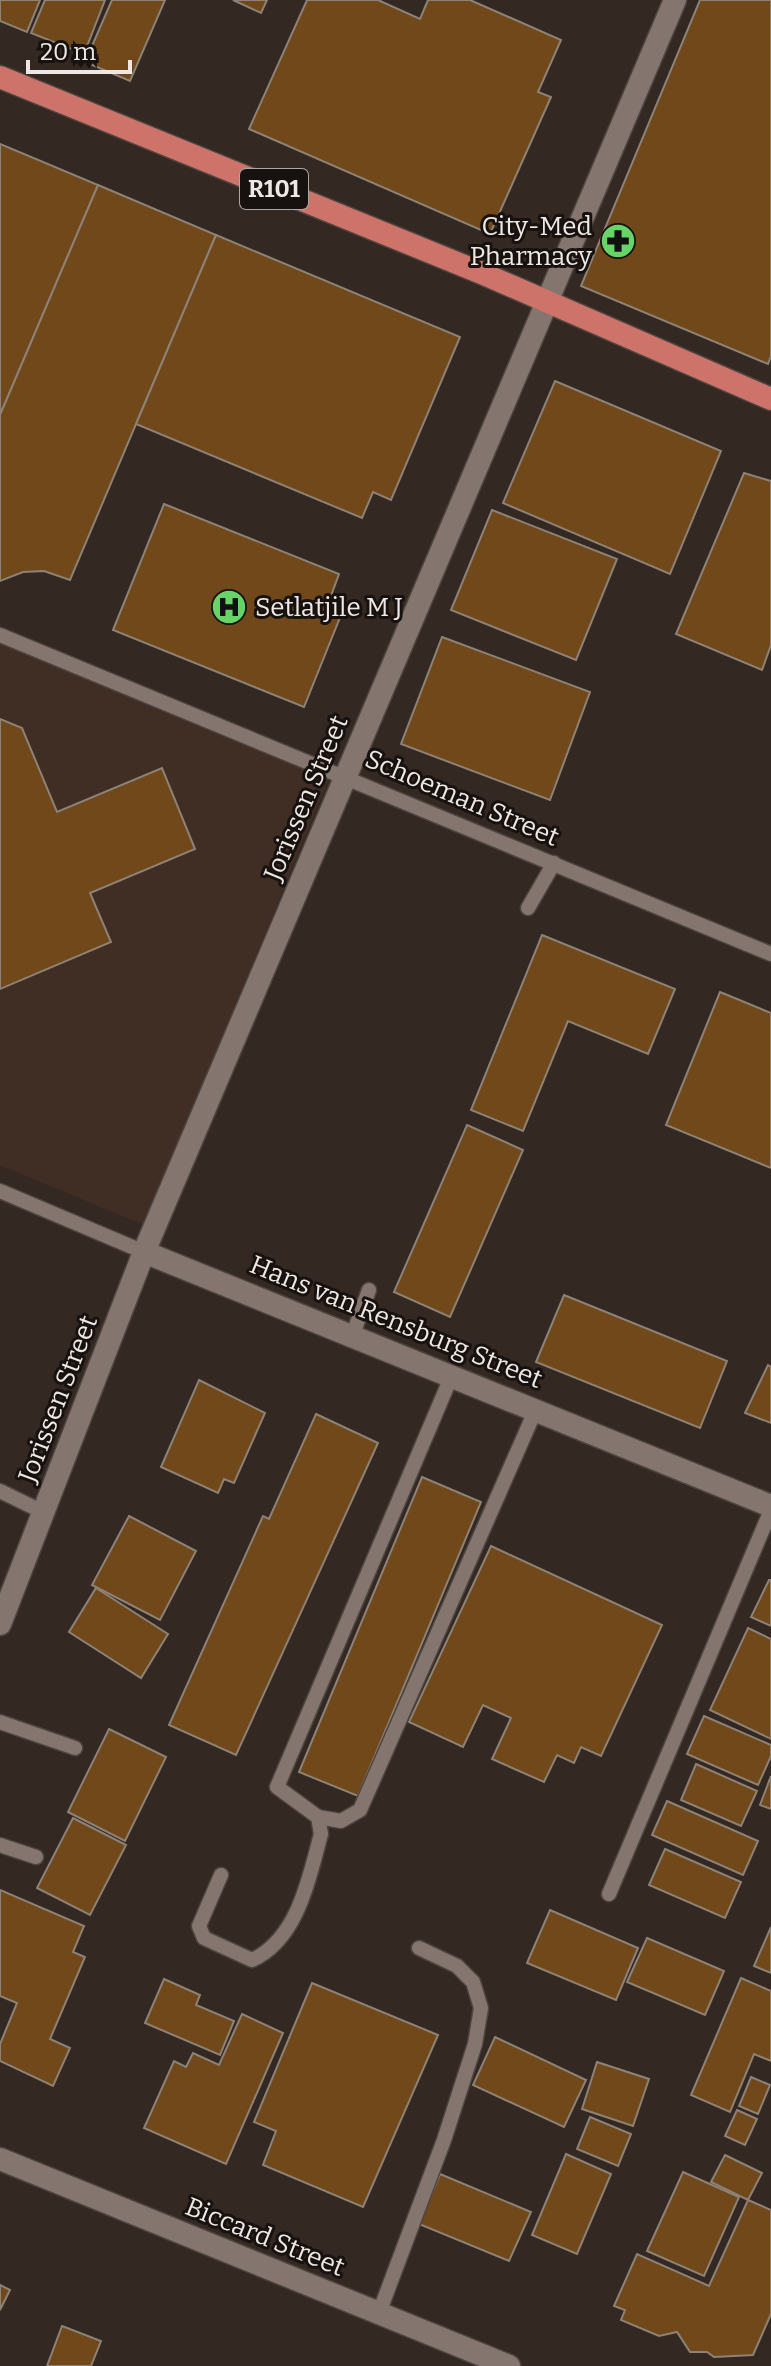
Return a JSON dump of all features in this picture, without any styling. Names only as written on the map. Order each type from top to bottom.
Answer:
[{"type":"main road","name":"R101","points":[[0,77],[771,399]]},
{"type":"street","name":"Jorissen Street","points":[[0,1624],[144,1252],[675,0]]},
{"type":"street","name":"Hans van Rensburg Street","points":[[144,1252],[353,1334],[771,1508]]},
{"type":"street","name":"Biccard Street","points":[[0,2159],[509,2366]]},
{"type":"lane","name":"Schoeman Street","points":[[0,635],[771,954]]},
{"type":"lane","points":[[528,908],[554,863]]},
{"type":"lane","name":"Hans van Rensburg Street","points":[[0,1191],[144,1252]]},
{"type":"lane","points":[[353,1334],[369,1290]]},
{"type":"lane","points":[[452,1375],[277,1787],[318,1817],[341,1821],[360,1810],[536,1409]]},
{"type":"lane","points":[[0,1491],[45,1513]]},
{"type":"lane","points":[[609,1894],[771,1508]]},
{"type":"lane","points":[[0,1722],[75,1748]]},
{"type":"lane","points":[[221,1875],[199,1926],[204,1938],[252,1960],[266,1954],[286,1935],[311,1873],[321,1834],[318,1817]]},
{"type":"lane","points":[[0,1845],[36,1857]]},
{"type":"lane","points":[[379,2313],[444,2140],[475,2044],[481,2008],[473,1982],[457,1966],[419,1948]]},
{"type":"shaded area","points":[[0,636],[329,779],[144,1225],[0,1165]]},
{"type":"building","points":[[0,0],[40,0],[27,32],[0,21]]},
{"type":"building","points":[[45,0],[105,0],[84,54],[31,33]]},
{"type":"building","points":[[112,0],[165,0],[130,81],[85,62]]},
{"type":"building","points":[[233,0],[267,0],[261,13]]},
{"type":"building","points":[[307,0],[378,0],[420,19],[428,0],[470,0],[561,40],[538,92],[551,97],[490,234],[249,129]]},
{"type":"building","points":[[700,0],[771,0],[771,356],[768,364],[581,286]]},
{"type":"building","points":[[0,144],[98,185],[0,415]]},
{"type":"building","points":[[98,185],[216,235],[70,580],[44,571],[23,572],[0,581],[0,415]]},
{"type":"building","points":[[216,235],[460,337],[391,500],[373,492],[362,518],[136,424]]},
{"type":"building","points":[[555,381],[721,451],[670,574],[503,503]]},
{"type":"building","points":[[744,473],[771,481],[771,645],[762,670],[676,634]]},
{"type":"building","name":"Setlatjile M J","points":[[164,504],[339,574],[328,604],[343,610],[304,707],[113,630]]},
{"type":"building","points":[[492,510],[617,559],[576,660],[451,610]]},
{"type":"building","points":[[442,637],[590,692],[550,800],[401,744]]},
{"type":"building","points":[[0,719],[22,728],[57,812],[162,768],[195,849],[90,893],[111,942],[0,989]]},
{"type":"building","points":[[542,935],[675,989],[648,1054],[568,1021],[523,1131],[471,1110]]},
{"type":"building","points":[[720,992],[771,1013],[771,1168],[666,1125]]},
{"type":"building","points":[[467,1125],[523,1150],[450,1317],[394,1292]]},
{"type":"building","points":[[564,1295],[727,1361],[700,1428],[536,1362]]},
{"type":"building","points":[[768,1365],[771,1367],[771,1423],[745,1413]]},
{"type":"building","points":[[199,1380],[265,1413],[234,1483],[224,1479],[218,1493],[161,1467]]},
{"type":"building","points":[[316,1414],[378,1443],[236,1755],[169,1725],[263,1516],[269,1519]]},
{"type":"building","points":[[422,1477],[481,1502],[358,1796],[299,1772]]},
{"type":"building","points":[[129,1516],[196,1551],[160,1620],[92,1585]]},
{"type":"building","points":[[491,1546],[662,1625],[601,1756],[581,1747],[574,1763],[557,1755],[544,1782],[492,1759],[511,1718],[483,1705],[463,1747],[409,1722]]},
{"type":"building","points":[[771,1580],[771,1626],[751,1617]]},
{"type":"building","points":[[96,1588],[168,1634],[141,1678],[69,1632]]},
{"type":"building","points":[[748,1628],[771,1639],[771,1739],[710,1710]]},
{"type":"building","points":[[704,1716],[771,1745],[771,1756],[758,1785],[687,1754]]},
{"type":"building","points":[[109,1729],[166,1757],[125,1841],[68,1812]]},
{"type":"building","points":[[696,1764],[757,1791],[741,1826],[681,1800]]},
{"type":"building","points":[[771,1776],[771,1809],[760,1805]]},
{"type":"building","points":[[667,1801],[758,1841],[743,1875],[652,1835]]},
{"type":"building","points":[[73,1818],[126,1845],[90,1915],[37,1888]]},
{"type":"building","points":[[665,1849],[741,1882],[725,1918],[649,1885]]},
{"type":"building","points":[[0,1890],[84,1926],[73,1952],[85,1957],[50,2039],[70,2048],[53,2086],[0,2061],[0,2044],[17,2003],[0,1996]]},
{"type":"building","points":[[550,1910],[638,1948],[616,2000],[527,1963]]},
{"type":"building","points":[[771,1927],[771,1973],[754,1966]]},
{"type":"building","points":[[647,1938],[724,1971],[705,2015],[627,1982]]},
{"type":"building","points":[[741,1978],[771,1991],[771,2061],[754,2054],[730,2112],[691,2095]]},
{"type":"building","points":[[164,1979],[200,1995],[196,2005],[234,2021],[220,2055],[145,2023]]},
{"type":"building","points":[[312,1983],[438,2035],[363,2207],[263,2165],[276,2131],[254,2122]]},
{"type":"building","points":[[242,2014],[283,2033],[226,2164],[144,2128],[174,2061],[186,2067],[193,2053],[219,2065]]},
{"type":"building","points":[[495,2037],[586,2080],[564,2127],[473,2085]]},
{"type":"building","points":[[597,2062],[649,2079],[633,2126],[582,2109]]},
{"type":"building","points":[[751,2077],[770,2085],[758,2114],[739,2106]]},
{"type":"building","points":[[737,2110],[757,2119],[745,2145],[725,2136]]},
{"type":"building","points":[[590,2117],[631,2134],[618,2166],[577,2149]]},
{"type":"building","points":[[566,2154],[611,2174],[577,2254],[532,2235]]},
{"type":"building","points":[[725,2155],[762,2173],[748,2200],[711,2182]]},
{"type":"building","points":[[683,2172],[739,2197],[704,2276],[647,2251]]},
{"type":"building","points":[[440,2174],[531,2212],[509,2261],[419,2224]]},
{"type":"building","points":[[748,2200],[771,2210],[771,2314],[753,2355],[714,2357],[707,2352],[690,2352],[677,2332],[659,2336],[621,2320],[625,2310],[614,2306],[637,2254],[709,2286]]},
{"type":"building","points":[[0,2285],[10,2290],[0,2310]]},
{"type":"building","points":[[62,2326],[101,2341],[91,2366],[47,2366]]},
{"type":"place","name":"City-Med Pharmacy","points":[[618,241]]},
{"type":"place","name":"Setlatjile M J","points":[[229,607]]}]
